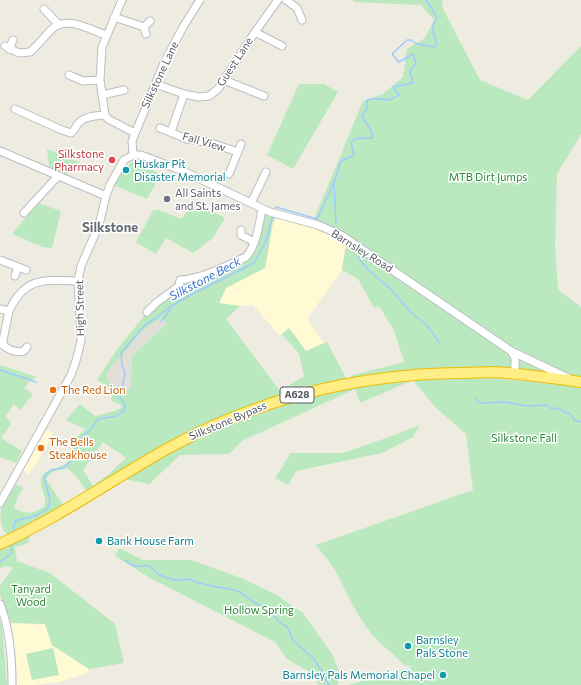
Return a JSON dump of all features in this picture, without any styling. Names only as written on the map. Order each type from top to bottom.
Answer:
[{"type":"highway","name":"Silkstone Bypass","points":[[0,543],[38,526],[165,450],[204,430],[248,411],[282,399],[340,384],[378,378],[438,373],[494,372],[578,381]]},
{"type":"street","points":[[122,0],[106,35],[102,48],[100,80],[105,115],[108,119],[135,133]]},
{"type":"street","name":"Silkstone Lane","points":[[133,155],[132,141],[155,84],[167,57],[200,0]]},
{"type":"street","name":"Guest Lane","points":[[155,84],[184,94],[199,97],[209,96],[218,89],[278,0]]},
{"type":"street","points":[[286,0],[297,8],[302,15]]},
{"type":"street","points":[[44,9],[59,25]]},
{"type":"street","points":[[114,17],[145,31],[150,21]]},
{"type":"street","points":[[13,40],[7,47],[19,53],[30,52],[53,28],[59,25],[73,23],[106,35]]},
{"type":"street","points":[[255,32],[279,43]]},
{"type":"street","points":[[74,75],[87,81],[100,80]]},
{"type":"street","points":[[224,80],[261,93]]},
{"type":"street","points":[[102,95],[124,90]]},
{"type":"street","name":"Fall View","points":[[171,132],[184,94]]},
{"type":"street","points":[[15,109],[68,133],[74,131],[80,122],[105,115]]},
{"type":"street","name":"Fall View","points":[[160,128],[187,139],[211,143],[238,152]]},
{"type":"street","name":"Fall View","points":[[229,174],[241,144]]},
{"type":"street","points":[[0,151],[106,196]]},
{"type":"street","name":"Barnsley Road","points":[[133,155],[142,154],[178,169],[262,209],[318,226],[341,235],[511,351],[578,381]]},
{"type":"street","name":"High Street","points":[[0,504],[63,390],[76,361],[81,340],[78,281],[81,266],[99,225],[106,196],[117,171],[124,160],[133,155]]},
{"type":"street","points":[[251,203],[266,172]]},
{"type":"street","points":[[26,208],[58,176]]},
{"type":"street","points":[[147,312],[156,303],[179,286],[179,278],[190,280],[246,257],[254,242],[262,209]]},
{"type":"street","points":[[240,235],[254,242]]},
{"type":"street","points":[[0,260],[26,270]]},
{"type":"street","points":[[15,276],[18,267]]},
{"type":"street","points":[[26,352],[11,350],[2,346],[9,311],[18,295],[33,284],[47,280],[78,281]]},
{"type":"street","points":[[0,309],[9,311]]},
{"type":"street","points":[[511,351],[515,358],[514,374]]},
{"type":"street","points":[[0,604],[6,623],[11,651],[12,685]]},
{"type":"shaded area","points":[[278,215],[302,221],[347,239],[342,270],[307,319],[324,343],[306,351],[290,329],[279,335],[253,305],[240,306],[219,304],[225,288],[265,268],[273,222]]},
{"type":"shaded area","points":[[160,318],[167,323],[132,356],[131,388],[124,391],[111,385],[106,376],[113,364],[123,355],[140,333]]},
{"type":"shaded area","points":[[43,429],[53,433],[51,439],[28,475],[23,471]]},
{"type":"shaded area","points":[[11,623],[45,624],[52,645],[89,669],[88,673],[59,682],[36,685],[17,685],[16,659]]},
{"type":"green space","name":"MTB Dirt Jumps","points":[[353,0],[443,0],[442,7],[480,80],[528,100],[581,46],[581,134],[557,174],[555,247],[558,290],[581,307],[581,379],[505,368],[409,370],[413,380],[360,403],[355,389],[242,441],[229,454],[180,455],[149,484],[124,479],[211,429],[346,380],[330,382],[266,400],[197,427],[87,492],[77,477],[67,468],[52,472],[46,479],[63,505],[10,535],[4,531],[1,524],[1,509],[6,499],[16,484],[23,488],[18,496],[14,508],[22,512],[29,513],[44,507],[45,496],[41,483],[42,476],[48,471],[63,465],[68,461],[76,439],[85,429],[66,420],[80,404],[95,416],[115,411],[123,406],[111,401],[113,390],[97,380],[116,351],[147,312],[179,286],[180,280],[246,257],[262,209],[278,215],[273,222],[265,268],[226,288],[219,303],[240,306],[226,319],[280,391],[304,376],[299,354],[282,334],[289,328],[306,351],[327,342],[347,380],[353,375],[404,362],[394,330],[379,306],[374,308],[358,279],[342,270],[347,239],[345,234],[314,219],[363,101],[383,94],[403,77],[407,49],[425,38],[434,20],[421,5],[353,2]],"holes":[[[160,318],[167,323],[132,356],[131,388],[124,391],[111,385],[106,376],[113,364],[123,355],[140,333]],[[103,442],[126,458],[108,475],[93,486],[83,470]]]},
{"type":"green space","points":[[299,84],[324,84],[338,92],[293,169],[267,155]]},
{"type":"green space","points":[[47,149],[81,163],[79,168],[72,165],[67,175],[49,167]]},
{"type":"green space","points":[[132,162],[161,174],[147,199],[113,185],[120,172]]},
{"type":"green space","points":[[38,203],[61,211],[52,248],[42,247],[12,234]]},
{"type":"green space","points":[[203,207],[225,218],[213,238],[193,253],[166,238],[156,254],[136,242],[153,210],[156,211],[157,209],[181,219],[190,209]]},
{"type":"green space","points":[[0,365],[37,377],[29,382],[24,388],[33,394],[20,410],[14,404],[6,416],[11,424],[1,438],[22,451],[16,463],[0,457]]},
{"type":"green space","name":"Silkstone Fall","points":[[494,378],[581,387],[581,685],[348,685],[413,667],[404,665],[371,633],[357,613],[333,567],[316,545],[473,490],[466,434],[435,407],[413,380]]},
{"type":"green space","points":[[420,425],[413,437],[382,453],[296,471],[288,485],[275,478],[291,453],[343,453]]},
{"type":"green space","name":"Tanyard Wood","points":[[30,536],[28,543],[15,547],[17,561],[50,573],[115,624],[124,663],[89,669],[52,645],[45,624],[11,623],[0,594],[0,586],[13,568],[5,566],[0,568],[0,549]]},
{"type":"green space","name":"Hollow Spring","points":[[119,548],[143,560],[191,560],[241,578],[275,594],[303,613],[332,654],[339,671],[338,685],[318,685],[315,675],[287,659],[275,642],[150,578],[115,556]]},
{"type":"green space","points":[[0,622],[2,627],[7,685],[0,685]]},
{"type":"green space","points":[[53,648],[59,675],[32,680],[26,654]]},
{"type":"waterway","name":"Silkstone Beck","points":[[274,211],[276,207],[317,219],[334,183],[341,161],[354,155],[351,143],[353,140],[358,138],[373,137],[371,130],[362,117],[367,108],[367,100],[385,100],[394,98],[399,95],[393,87],[413,83],[410,71],[416,63],[413,54],[399,62],[392,54],[407,40],[411,40],[417,44],[435,47],[437,43],[433,30],[437,17],[426,0]]},
{"type":"waterway","points":[[334,185],[336,223]]},
{"type":"waterway","name":"Silkstone Beck","points":[[13,534],[15,521],[38,515],[48,508],[50,500],[44,477],[51,470],[63,468],[71,461],[75,444],[91,429],[98,419],[117,416],[124,411],[125,404],[120,398],[125,373],[122,365],[121,353],[145,325],[170,307],[254,263],[266,241],[273,215]]},
{"type":"waterway","points":[[358,257],[368,270],[391,289],[411,313],[426,324],[440,343]]},
{"type":"waterway","name":"Silkstone Beck","points":[[161,322],[170,310],[170,307]]},
{"type":"waterway","points":[[0,370],[36,382]]},
{"type":"waterway","points":[[476,399],[481,403],[504,402],[528,406],[546,405],[552,409],[557,408],[571,414],[574,420],[581,422]]},
{"type":"waterway","name":"Silkstone Beck","points":[[0,562],[11,554],[12,544]]},
{"type":"waterway","points":[[125,560],[135,566],[149,566],[158,574],[169,578],[177,580],[189,579],[201,584],[237,591],[255,603],[267,608],[280,623],[287,626],[293,640],[312,657],[329,685]]},
{"type":"place","name":"Silkstone Pharmacy","points":[[112,160]]},
{"type":"place","name":"Huskar Pit Disaster Memorial","points":[[126,170]]},
{"type":"place","name":"All Saints and St. James","points":[[167,199]]},
{"type":"place","name":"The Red Lion","points":[[53,390]]},
{"type":"place","name":"The Bells Steakhouse","points":[[41,448]]},
{"type":"place","name":"Bank House Farm","points":[[99,541]]},
{"type":"place","name":"Barnsley Pals Stone","points":[[408,646]]},
{"type":"place","name":"Barnsley Pals Memorial Chapel","points":[[443,675]]},
{"type":"district","name":"Silkstone","points":[[110,228]]}]
